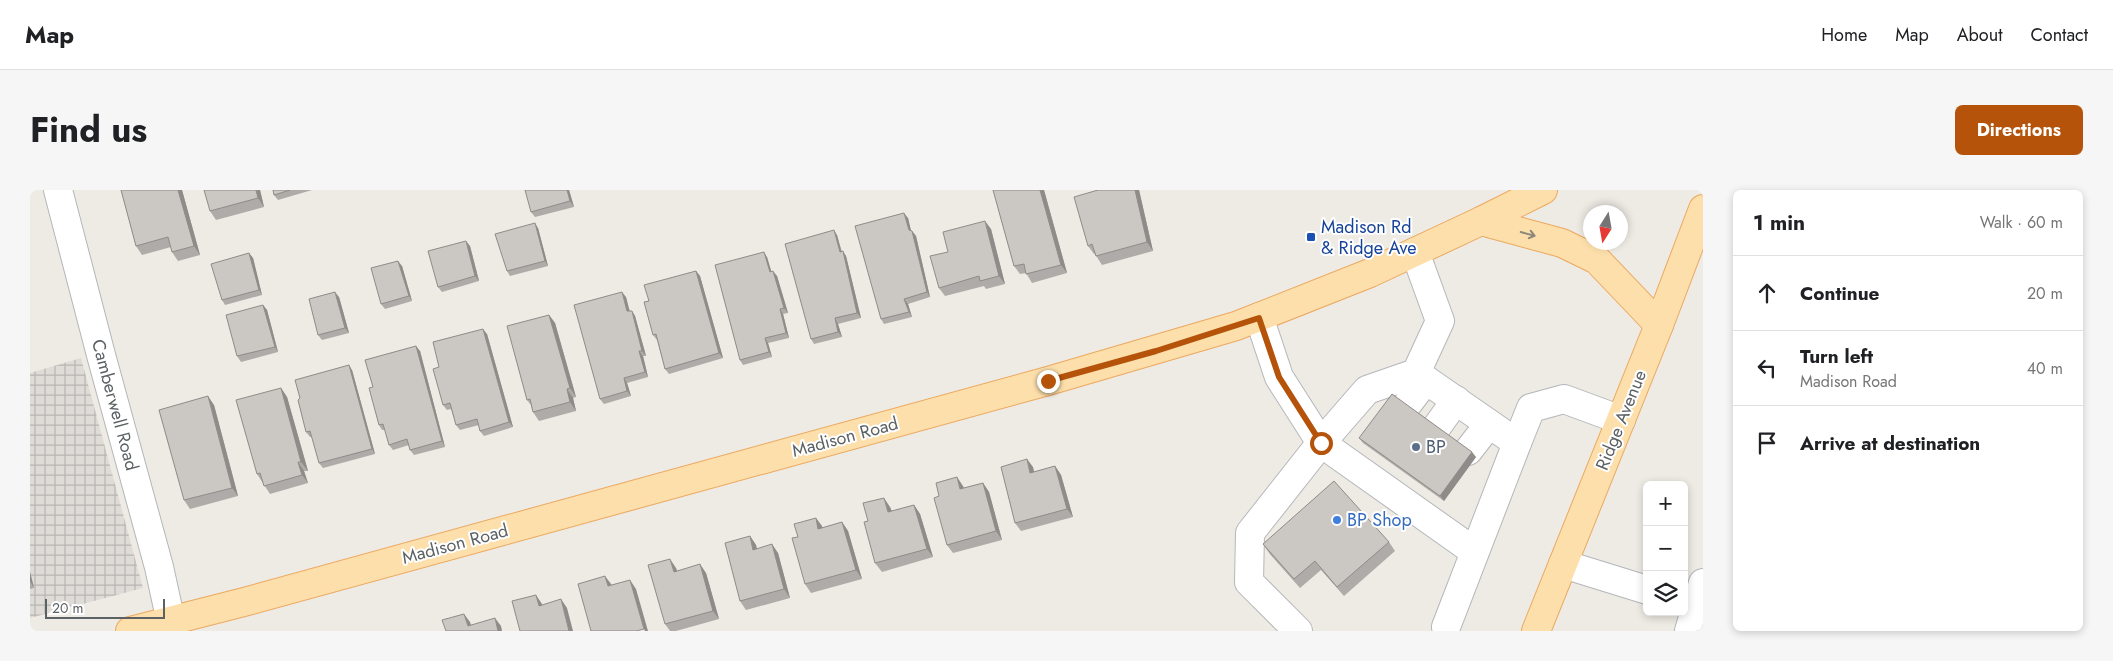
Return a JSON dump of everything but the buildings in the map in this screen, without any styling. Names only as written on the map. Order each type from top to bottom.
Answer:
[{"type":"main road","name":"Madison Road","points":[[130,631],[171,626],[244,602],[1165,348],[1259,318],[1370,273],[1542,190]]},
{"type":"main road","name":"Ridge Avenue","points":[[1536,631],[1659,325],[1703,209]]},
{"type":"main road","points":[[1481,221],[1562,243],[1597,260],[1659,325]]},
{"type":"street","name":"Camberwell Road","points":[[58,190],[159,567],[171,626]]},
{"type":"street","points":[[1406,406],[1421,376],[1440,321],[1415,252]]},
{"type":"street","points":[[1259,318],[1279,377],[1321,443],[1368,461],[1430,506],[1475,552]]},
{"type":"street","points":[[1298,631],[1250,582],[1250,533],[1321,443],[1367,390],[1421,376],[1517,443]]},
{"type":"street","points":[[1446,630],[1531,408],[1564,399],[1621,420]]},
{"type":"street","points":[[1436,428],[1456,400]]},
{"type":"street","points":[[1468,451],[1489,424]]},
{"type":"street","points":[[1563,564],[1643,589]]},
{"type":"street","points":[[1689,631],[1695,596]]},
{"type":"shaded area","points":[[81,358],[143,588],[30,618],[30,373]]},
{"type":"place","name":"Madison Rd & Ridge Ave","points":[[1311,237]]},
{"type":"place","name":"BP","points":[[1416,447]]},
{"type":"place","name":"BP Shop","points":[[1337,520]]},
{"type":"route","points":[[1048,381],[1156,351],[1259,318],[1279,377],[1321,443]]}]
